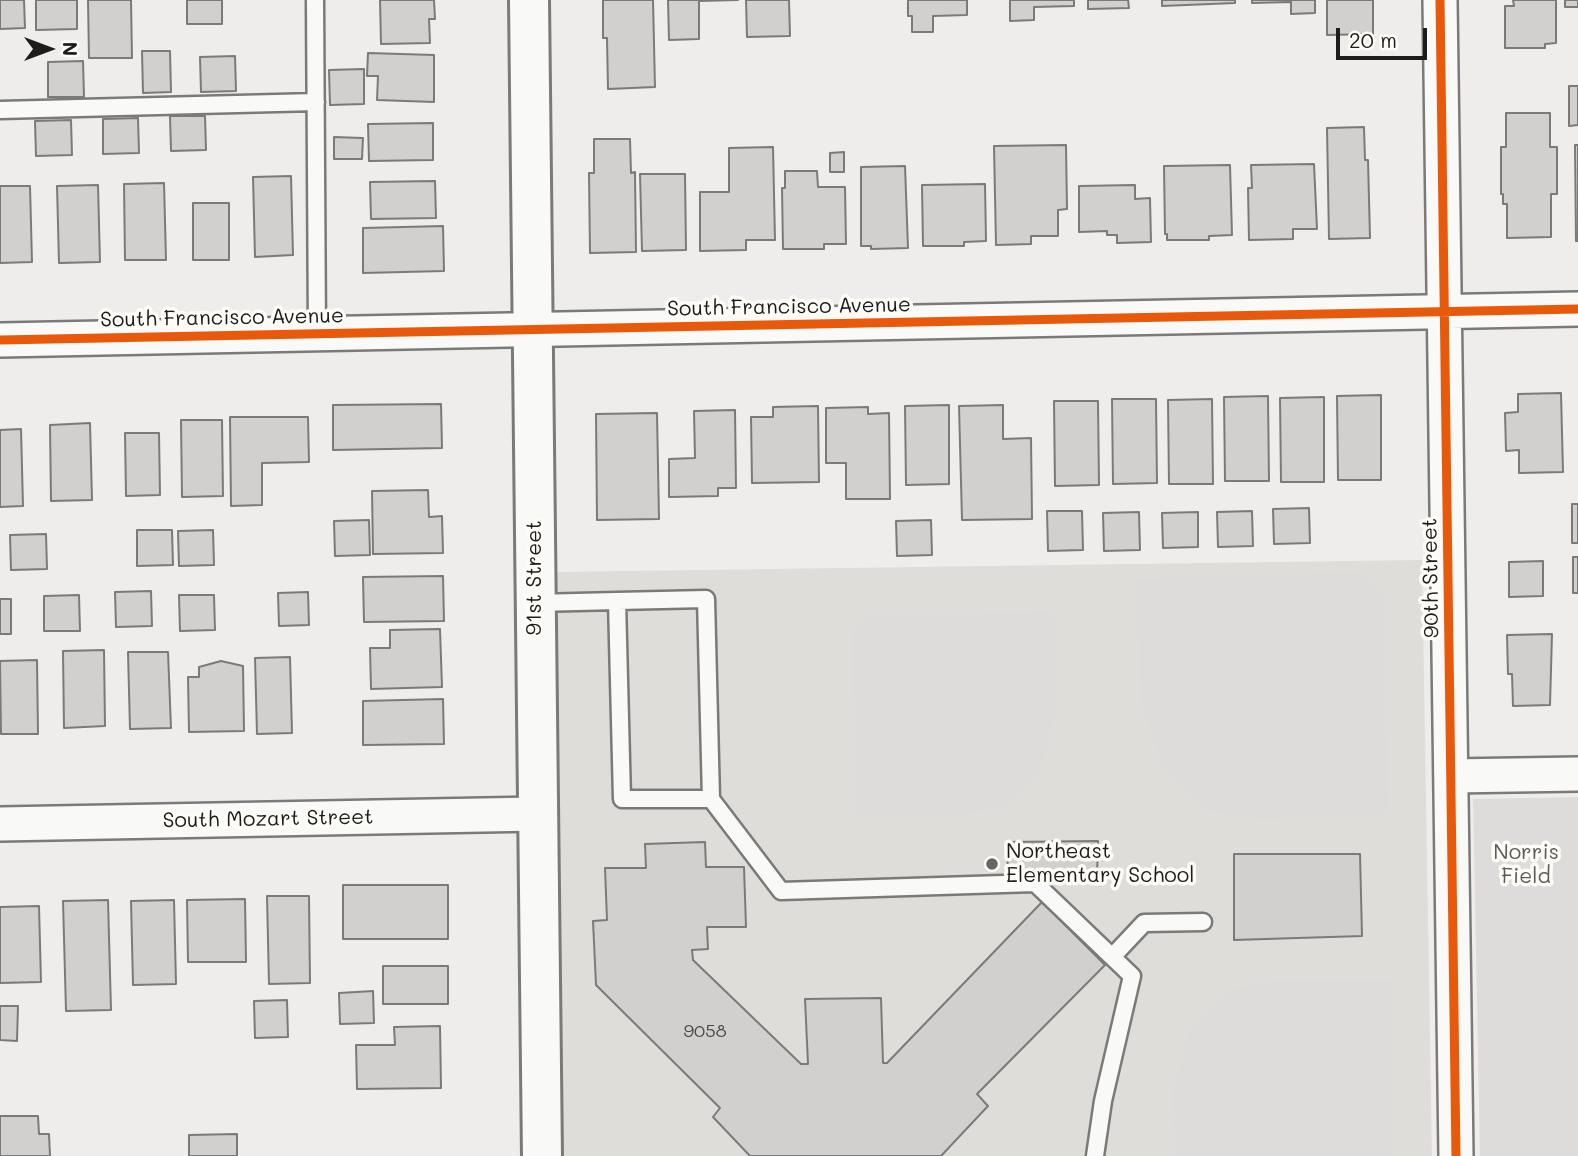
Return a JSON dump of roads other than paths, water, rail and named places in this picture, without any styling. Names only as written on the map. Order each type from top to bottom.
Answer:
[{"type":"street","name":"91st Street","points":[[528,0],[534,330],[541,1156]]},
{"type":"street","name":"90th Street","points":[[1440,0],[1456,1156]]},
{"type":"street","name":"South Francisco Avenue","points":[[0,340],[1578,309]]},
{"type":"street","points":[[1451,776],[1578,774]]},
{"type":"street","name":"South Mozart Street","points":[[0,824],[537,814]]},
{"type":"lane","points":[[314,0],[317,334]]},
{"type":"lane","points":[[0,110],[316,102]]},
{"type":"lane","points":[[536,603],[706,599],[711,799],[781,891],[1035,883],[1132,976],[1102,1101],[1095,1156]]},
{"type":"lane","points":[[617,601],[622,799],[711,799]]},
{"type":"lane","points":[[1112,957],[1144,923],[1203,922]]},
{"type":"place","name":"Northeast Elementary School","points":[[992,864]]},
{"type":"park label","name":"Norris Field","points":[[1526,865]]}]
